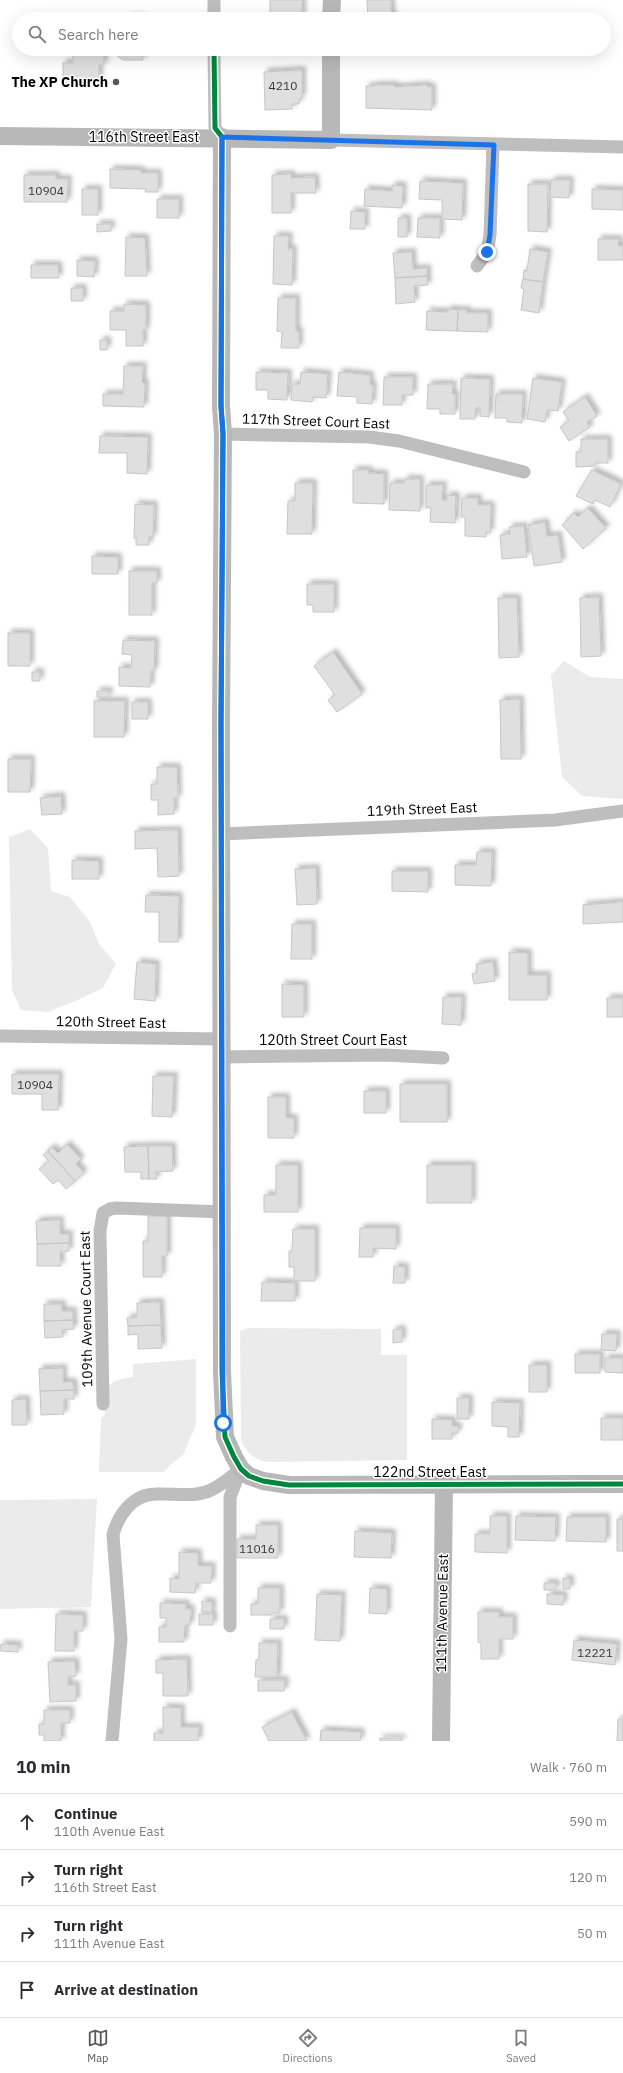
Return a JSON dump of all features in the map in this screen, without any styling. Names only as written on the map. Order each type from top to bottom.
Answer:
[{"type":"street","points":[[214,0],[214,12]]},
{"type":"street","points":[[331,12],[332,0]]},
{"type":"street","points":[[214,56],[215,128],[222,137],[221,406],[223,434],[221,834],[223,1423],[225,1437],[241,1469],[230,1497],[230,1626]]},
{"type":"street","points":[[331,56],[331,140]]},
{"type":"street","name":"116th Street East","points":[[0,136],[222,137],[494,145],[623,147]]},
{"type":"street","points":[[477,266],[487,252],[490,235],[494,145]]},
{"type":"street","name":"117th Street Court East","points":[[223,434],[369,437],[399,441],[524,472]]},
{"type":"street","name":"119th Street East","points":[[221,834],[555,820],[623,811]]},
{"type":"street","name":"120th Street East","points":[[0,1036],[222,1048]]},
{"type":"street","name":"120th Street Court East","points":[[222,1048],[443,1058]]},
{"type":"street","name":"109th Avenue Court East","points":[[103,1404],[100,1231],[103,1213],[110,1209],[118,1208],[223,1212]]},
{"type":"street","points":[[112,1741],[121,1639],[113,1535],[118,1519],[128,1506],[142,1497],[155,1493],[188,1495],[211,1490],[241,1469]]},
{"type":"street","name":"122nd Street East","points":[[241,1469],[249,1476],[263,1481],[289,1485],[623,1484]]},
{"type":"street","name":"111th Avenue East","points":[[441,1741],[444,1484]]},
{"type":"shaded area","points":[[564,661],[590,677],[623,679],[623,799],[582,796],[562,777],[551,675]]},
{"type":"shaded area","points":[[30,829],[48,848],[51,891],[70,897],[90,922],[99,944],[116,964],[103,988],[48,1012],[21,1010],[12,990],[9,837]]},
{"type":"shaded area","points":[[248,1328],[381,1329],[381,1355],[407,1355],[407,1460],[267,1462],[254,1457],[247,1451],[241,1439],[240,1331]]},
{"type":"shaded area","points":[[196,1359],[196,1425],[183,1455],[170,1465],[164,1472],[99,1472],[101,1418],[105,1415],[105,1398],[108,1387],[117,1380],[133,1377],[133,1364]]},
{"type":"shaded area","points":[[97,1499],[91,1607],[0,1609],[0,1500]]},
{"type":"building","points":[[270,0],[302,0],[302,12],[270,12]]},
{"type":"building","points":[[367,0],[391,0],[391,12],[368,12]]},
{"type":"building","points":[[73,56],[104,56],[104,65],[99,65],[99,83],[63,84],[63,63],[73,63]]},
{"type":"building","points":[[117,56],[143,56],[143,60],[123,60]]},
{"type":"building","points":[[302,70],[302,98],[299,98],[299,104],[292,104],[292,109],[265,110],[264,72]]},
{"type":"building","points":[[394,85],[394,87],[427,85],[427,87],[432,87],[432,110],[366,108],[366,86]]},
{"type":"building","points":[[110,169],[141,170],[141,173],[158,173],[158,192],[145,192],[146,189],[110,188]]},
{"type":"building","points":[[291,174],[291,178],[315,177],[316,193],[291,193],[291,213],[272,213],[272,175]]},
{"type":"building","points":[[24,175],[56,175],[56,179],[68,179],[67,202],[24,202]]},
{"type":"building","points":[[551,180],[570,180],[569,198],[550,197]]},
{"type":"building","points":[[420,181],[463,183],[462,220],[442,219],[442,200],[419,199]]},
{"type":"building","points":[[528,184],[548,184],[547,232],[528,231]]},
{"type":"building","points":[[392,185],[403,186],[402,208],[364,206],[365,189],[392,191]]},
{"type":"building","points":[[82,189],[98,189],[98,215],[82,215]]},
{"type":"building","points":[[592,189],[623,190],[623,210],[592,209]]},
{"type":"building","points":[[157,199],[179,199],[179,218],[157,218]]},
{"type":"building","points":[[351,211],[365,212],[365,229],[350,229]]},
{"type":"building","points":[[398,218],[407,218],[407,237],[398,237]]},
{"type":"building","points":[[418,218],[440,218],[440,238],[417,237]]},
{"type":"building","points":[[97,224],[111,224],[111,231],[97,232]]},
{"type":"building","points":[[274,236],[289,236],[288,249],[293,249],[292,285],[273,284]]},
{"type":"building","points":[[126,237],[145,238],[147,276],[125,276]]},
{"type":"building","points":[[598,239],[619,239],[618,246],[623,246],[623,260],[598,260]]},
{"type":"building","points":[[530,249],[548,252],[543,282],[523,279],[524,270],[527,271]]},
{"type":"building","points":[[412,252],[413,269],[427,268],[427,276],[395,278],[393,253]]},
{"type":"building","points":[[77,260],[95,261],[94,277],[77,276]]},
{"type":"building","points":[[31,265],[58,265],[59,278],[31,278]]},
{"type":"building","points":[[427,276],[428,285],[414,286],[415,302],[396,304],[395,278]]},
{"type":"building","points":[[523,279],[543,282],[539,313],[521,310],[524,289],[521,288]]},
{"type":"building","points":[[71,288],[83,288],[83,301],[71,301]]},
{"type":"building","points":[[278,298],[296,298],[296,331],[299,331],[299,348],[281,348],[282,332],[277,331]]},
{"type":"building","points":[[124,304],[146,305],[146,330],[143,330],[143,346],[126,346],[126,330],[110,330],[110,311],[124,311]]},
{"type":"building","points":[[448,309],[458,310],[457,331],[426,330],[427,311],[448,312]]},
{"type":"building","points":[[458,310],[467,310],[467,313],[488,313],[488,332],[457,331]]},
{"type":"building","points":[[100,340],[107,340],[107,350],[100,350]]},
{"type":"building","points":[[124,366],[143,366],[142,382],[145,383],[144,407],[103,406],[103,394],[123,394]]},
{"type":"building","points":[[256,372],[288,373],[287,400],[268,399],[268,390],[256,390]]},
{"type":"building","points":[[301,372],[328,374],[326,398],[313,397],[312,402],[291,400],[292,384],[300,384]]},
{"type":"building","points":[[339,372],[370,375],[370,385],[373,385],[372,404],[357,403],[357,397],[337,396]]},
{"type":"building","points":[[384,377],[413,377],[413,395],[402,395],[402,405],[383,405]]},
{"type":"building","points":[[461,378],[490,379],[489,417],[480,416],[480,408],[476,408],[475,419],[460,419]]},
{"type":"building","points":[[533,378],[562,382],[558,411],[547,410],[545,422],[527,419]]},
{"type":"building","points":[[428,384],[453,384],[452,394],[455,394],[455,414],[440,414],[440,409],[427,409]]},
{"type":"building","points":[[496,394],[523,394],[522,423],[507,422],[507,418],[495,418]]},
{"type":"building","points":[[585,397],[597,416],[587,422],[590,427],[569,441],[560,427],[569,421],[563,412]]},
{"type":"building","points":[[100,436],[148,437],[147,474],[127,473],[127,453],[99,453]]},
{"type":"building","points":[[581,439],[608,439],[608,463],[595,463],[595,466],[576,467],[576,452],[581,452]]},
{"type":"building","points":[[353,470],[369,470],[368,473],[384,474],[384,504],[353,503]]},
{"type":"building","points":[[592,470],[621,484],[610,507],[595,500],[593,504],[576,496]]},
{"type":"building","points":[[405,479],[420,479],[420,511],[389,510],[390,483],[404,483]]},
{"type":"building","points":[[295,483],[313,483],[312,534],[287,534],[288,501],[295,501]]},
{"type":"building","points":[[426,485],[443,485],[442,500],[447,500],[447,495],[456,496],[455,523],[430,522],[431,508],[426,508]]},
{"type":"building","points":[[462,498],[478,498],[478,505],[491,505],[490,533],[486,532],[486,537],[465,536],[465,517],[461,517]]},
{"type":"building","points":[[135,504],[154,505],[153,537],[149,537],[149,545],[136,545],[136,538],[134,538]]},
{"type":"building","points":[[588,508],[606,528],[583,549],[562,525],[574,513],[578,517]]},
{"type":"building","points":[[545,522],[547,536],[558,535],[562,562],[534,566],[528,525]]},
{"type":"building","points":[[524,526],[527,557],[502,559],[500,535],[510,534],[509,527]]},
{"type":"building","points":[[92,556],[118,557],[118,574],[92,574]]},
{"type":"building","points":[[129,571],[157,571],[157,583],[152,583],[152,615],[129,615]]},
{"type":"building","points":[[307,584],[334,584],[334,612],[313,612],[313,605],[307,605]]},
{"type":"building","points":[[599,597],[601,656],[581,657],[580,598]]},
{"type":"building","points":[[498,598],[517,598],[519,657],[499,658]]},
{"type":"building","points":[[8,633],[30,633],[30,666],[8,666]]},
{"type":"building","points":[[123,640],[155,641],[154,671],[151,671],[150,687],[119,686],[119,667],[131,668],[132,655],[122,654]]},
{"type":"building","points":[[333,652],[362,694],[337,712],[328,700],[335,695],[314,666]]},
{"type":"building","points":[[32,672],[40,672],[40,681],[32,681]]},
{"type":"building","points":[[97,691],[109,691],[109,697],[97,697]]},
{"type":"building","points":[[520,699],[521,759],[501,759],[500,700]]},
{"type":"building","points":[[94,701],[125,701],[124,737],[94,737]]},
{"type":"building","points":[[132,702],[148,702],[148,719],[132,719]]},
{"type":"building","points":[[8,759],[31,759],[30,792],[8,792]]},
{"type":"building","points":[[157,767],[177,767],[178,798],[174,798],[174,814],[158,815],[158,800],[151,800],[151,784],[157,784]]},
{"type":"building","points":[[61,796],[62,814],[42,815],[40,798]]},
{"type":"building","points":[[178,830],[179,876],[158,877],[157,848],[135,849],[135,831]]},
{"type":"building","points":[[477,852],[492,852],[491,886],[455,885],[455,865],[476,865]]},
{"type":"building","points":[[72,860],[99,861],[99,879],[72,879]]},
{"type":"building","points":[[316,868],[317,904],[297,905],[295,869]]},
{"type":"building","points":[[392,871],[428,871],[428,892],[392,891]]},
{"type":"building","points":[[146,895],[179,896],[178,942],[159,942],[159,912],[145,912]]},
{"type":"building","points":[[623,902],[623,922],[583,924],[583,905]]},
{"type":"building","points":[[292,924],[312,924],[312,959],[291,959]]},
{"type":"building","points":[[509,952],[528,953],[528,975],[547,975],[547,1000],[509,1000]]},
{"type":"building","points":[[137,962],[156,964],[155,1001],[134,999]]},
{"type":"building","points":[[493,962],[495,981],[474,984],[472,974],[477,973],[476,964]]},
{"type":"building","points":[[282,984],[304,985],[304,1017],[282,1017]]},
{"type":"building","points":[[443,997],[462,997],[461,1025],[442,1024]]},
{"type":"building","points":[[607,998],[623,998],[623,1017],[607,1017]]},
{"type":"building","points":[[12,1074],[59,1074],[58,1110],[42,1110],[42,1094],[12,1094]]},
{"type":"building","points":[[153,1076],[174,1076],[172,1117],[152,1116]]},
{"type":"building","points":[[400,1084],[447,1084],[447,1122],[400,1122]]},
{"type":"building","points":[[364,1091],[386,1091],[386,1113],[364,1113]]},
{"type":"building","points":[[268,1097],[286,1097],[286,1118],[294,1118],[294,1138],[268,1138]]},
{"type":"building","points":[[67,1144],[81,1159],[76,1164],[84,1173],[75,1181],[48,1151],[52,1147],[58,1153]]},
{"type":"building","points":[[148,1146],[172,1146],[173,1171],[156,1172],[157,1179],[149,1179]]},
{"type":"building","points":[[148,1146],[149,1179],[141,1179],[141,1172],[125,1172],[124,1147]]},
{"type":"building","points":[[48,1151],[75,1181],[66,1189],[58,1180],[53,1184],[39,1169],[49,1161],[43,1155]]},
{"type":"building","points":[[276,1165],[298,1165],[298,1212],[264,1212],[264,1195],[276,1195]]},
{"type":"building","points":[[427,1165],[472,1165],[472,1203],[427,1203]]},
{"type":"building","points":[[148,1216],[167,1216],[167,1256],[162,1256],[162,1277],[143,1277],[143,1241],[148,1241]]},
{"type":"building","points":[[60,1220],[60,1234],[69,1234],[69,1243],[37,1244],[36,1221]]},
{"type":"building","points":[[360,1228],[396,1228],[396,1249],[373,1248],[373,1257],[359,1257]]},
{"type":"building","points":[[293,1229],[315,1229],[315,1281],[294,1281],[294,1267],[289,1267],[289,1251],[292,1251]]},
{"type":"building","points":[[69,1243],[69,1251],[60,1252],[61,1266],[37,1266],[37,1244]]},
{"type":"building","points":[[394,1266],[405,1267],[405,1283],[393,1283]]},
{"type":"building","points":[[262,1282],[295,1283],[295,1301],[261,1301]]},
{"type":"building","points":[[160,1302],[161,1325],[128,1326],[127,1318],[137,1317],[137,1303]]},
{"type":"building","points":[[44,1304],[62,1304],[62,1311],[73,1311],[73,1320],[44,1321]]},
{"type":"building","points":[[73,1320],[74,1329],[62,1330],[63,1337],[45,1338],[44,1321]]},
{"type":"building","points":[[161,1325],[162,1348],[138,1349],[138,1334],[128,1335],[128,1326]]},
{"type":"building","points":[[402,1329],[402,1342],[393,1343],[393,1330]]},
{"type":"building","points":[[602,1334],[617,1334],[616,1351],[601,1350]]},
{"type":"building","points":[[575,1354],[600,1354],[600,1373],[575,1373]]},
{"type":"building","points":[[605,1358],[623,1358],[623,1373],[605,1372]]},
{"type":"building","points":[[529,1365],[547,1365],[547,1392],[529,1392]]},
{"type":"building","points":[[63,1368],[63,1382],[73,1382],[74,1390],[40,1391],[39,1369]]},
{"type":"building","points":[[74,1390],[74,1399],[64,1399],[64,1414],[41,1415],[40,1391]]},
{"type":"building","points":[[457,1398],[469,1398],[469,1419],[457,1419]]},
{"type":"building","points":[[26,1399],[27,1425],[12,1425],[12,1400]]},
{"type":"building","points":[[492,1402],[520,1403],[519,1437],[508,1437],[508,1427],[492,1426]]},
{"type":"building","points":[[601,1418],[623,1418],[623,1440],[601,1440]]},
{"type":"building","points":[[432,1419],[452,1420],[452,1426],[458,1426],[458,1433],[452,1433],[452,1439],[432,1439]]},
{"type":"building","points":[[490,1516],[507,1516],[507,1553],[475,1552],[475,1534],[490,1534]]},
{"type":"building","points":[[516,1516],[556,1517],[555,1541],[515,1540]]},
{"type":"building","points":[[567,1517],[606,1517],[606,1542],[566,1541]]},
{"type":"building","points":[[617,1519],[623,1519],[623,1551],[617,1551]]},
{"type":"building","points":[[256,1525],[278,1525],[278,1558],[237,1558],[237,1539],[256,1539]]},
{"type":"building","points":[[355,1531],[392,1533],[391,1558],[354,1557]]},
{"type":"building","points":[[179,1552],[198,1553],[198,1566],[212,1566],[211,1583],[196,1583],[195,1593],[170,1592],[170,1578],[179,1579]]},
{"type":"building","points":[[563,1578],[570,1579],[570,1589],[563,1589]]},
{"type":"building","points":[[544,1583],[556,1583],[556,1590],[544,1590]]},
{"type":"building","points":[[258,1588],[280,1588],[280,1613],[272,1613],[272,1615],[251,1615],[251,1604],[258,1604]]},
{"type":"building","points":[[370,1588],[387,1589],[387,1614],[369,1613]]},
{"type":"building","points":[[317,1594],[342,1595],[340,1641],[315,1640]]},
{"type":"building","points":[[547,1594],[564,1595],[563,1605],[547,1604]]},
{"type":"building","points":[[202,1601],[212,1602],[212,1612],[202,1612]]},
{"type":"building","points":[[160,1603],[186,1604],[186,1609],[191,1609],[190,1625],[185,1625],[184,1642],[159,1642],[159,1627],[166,1627],[166,1618],[160,1618]]},
{"type":"building","points":[[478,1612],[499,1612],[499,1617],[513,1617],[513,1639],[499,1639],[499,1659],[481,1659],[481,1643],[478,1642]]},
{"type":"building","points":[[56,1614],[83,1615],[83,1631],[74,1631],[74,1651],[55,1651]]},
{"type":"building","points":[[199,1614],[213,1614],[213,1625],[199,1625]]},
{"type":"building","points":[[270,1619],[284,1619],[284,1629],[270,1629]]},
{"type":"building","points":[[574,1640],[617,1644],[615,1665],[572,1660]]},
{"type":"building","points":[[259,1643],[278,1643],[277,1677],[255,1677],[256,1660],[259,1660]]},
{"type":"building","points":[[1,1644],[18,1645],[18,1652],[0,1651]]},
{"type":"building","points":[[187,1659],[188,1696],[163,1696],[163,1673],[156,1673],[156,1660]]},
{"type":"building","points":[[75,1661],[76,1676],[68,1677],[68,1685],[76,1685],[76,1701],[50,1702],[48,1662]]},
{"type":"building","points":[[258,1680],[285,1680],[284,1691],[258,1691]]},
{"type":"building","points":[[163,1707],[181,1708],[181,1727],[199,1727],[198,1741],[154,1741],[154,1733],[163,1733]]},
{"type":"building","points":[[44,1710],[70,1710],[70,1723],[61,1723],[61,1741],[44,1741],[44,1735],[39,1735],[39,1724],[44,1724]]},
{"type":"building","points":[[292,1712],[307,1741],[269,1741],[262,1727]]},
{"type":"building","points":[[618,1719],[623,1719],[623,1741],[617,1741]]},
{"type":"building","points":[[321,1730],[361,1732],[360,1741],[320,1741]]},
{"type":"building","points":[[380,1738],[402,1738],[402,1741],[380,1741]]},
{"type":"cycle path","points":[[214,56],[215,128],[222,137],[222,1371],[225,1437],[241,1469],[249,1476],[263,1481],[289,1485],[623,1484]]},
{"type":"place","name":"The XP Church","points":[[116,82]]},
{"type":"route","points":[[223,1423],[221,728],[223,434],[221,406],[222,137],[494,145],[490,235],[487,252]]}]
